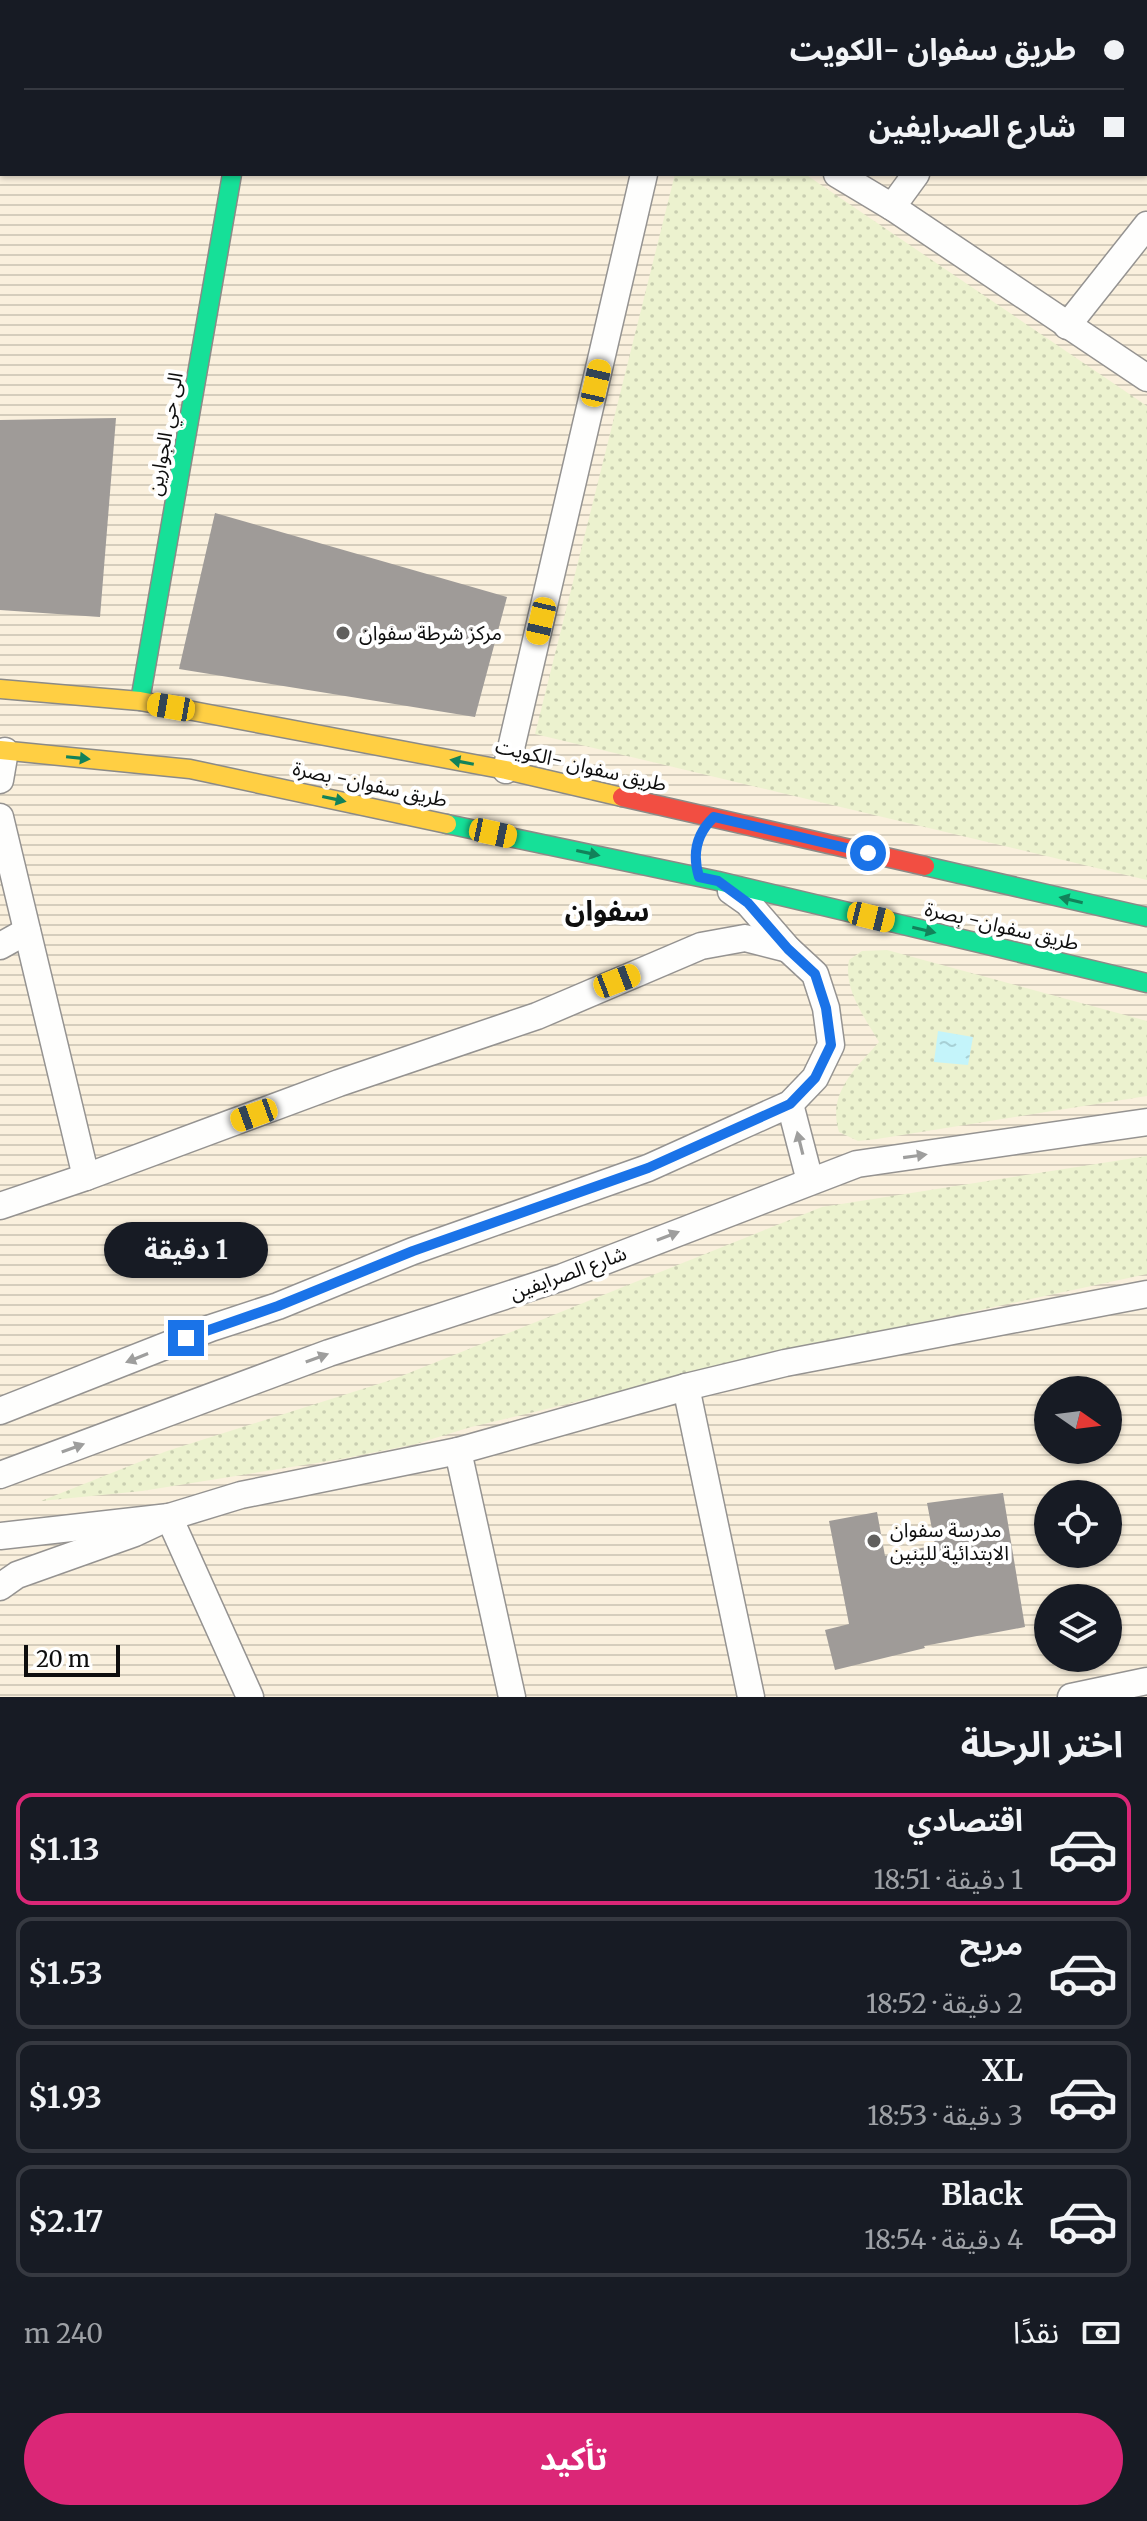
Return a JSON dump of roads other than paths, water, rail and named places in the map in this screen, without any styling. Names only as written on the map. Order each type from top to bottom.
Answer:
[{"type":"main road","name":"الى حي الجوارين","points":[[140,701],[232,176]]},
{"type":"main road","name":"طريق سفوان -الكويت","points":[[0,689],[140,701],[506,770],[657,805],[708,823],[1147,917]]},
{"type":"main road","name":"طريق سفوان- بصرة","points":[[2,750],[190,769],[650,860],[709,879],[1147,983]]},
{"type":"main road","points":[[657,805],[664,830]]},
{"type":"main road","points":[[695,853],[709,879]]},
{"type":"street","points":[[506,770],[644,176]]},
{"type":"street","points":[[840,176],[892,207],[1147,378]]},
{"type":"street","points":[[892,207],[915,176]]},
{"type":"street","points":[[1067,326],[1147,225]]},
{"type":"street","points":[[0,780],[2,750]]},
{"type":"street","points":[[0,817],[86,1177]]},
{"type":"street","points":[[0,1411],[211,1328],[278,1306],[413,1251],[648,1168],[790,1104],[815,1078],[831,1045],[826,1008],[815,974],[788,949],[748,903],[709,879]]},
{"type":"street","points":[[0,946],[27,931]]},
{"type":"street","points":[[0,1206],[339,1083],[537,1016],[701,946],[745,938],[788,949]]},
{"type":"street","points":[[790,1104],[810,1181]]},
{"type":"street","name":"شارع الصرايفين","points":[[0,1475],[329,1353],[563,1277],[857,1164],[1147,1122]]},
{"type":"street","points":[[169,1517],[0,1538],[9,1581],[169,1517],[241,1495],[458,1451],[686,1387],[785,1363],[1147,1294]]},
{"type":"street","points":[[686,1387],[751,1697]]},
{"type":"street","points":[[458,1451],[512,1697]]},
{"type":"street","points":[[169,1517],[250,1697]]},
{"type":"street","points":[[1071,1697],[1147,1681]]},
{"type":"water","points":[[938,1031],[973,1037],[968,1065],[934,1062]]},
{"type":"place","name":"مركز شرطة سفوان","points":[[343,633]]},
{"type":"place","name":"مدرسة سفوان الابتدائية للبنين","points":[[874,1541]]},
{"type":"district","name":"سفوان","points":[[607,911]]}]
